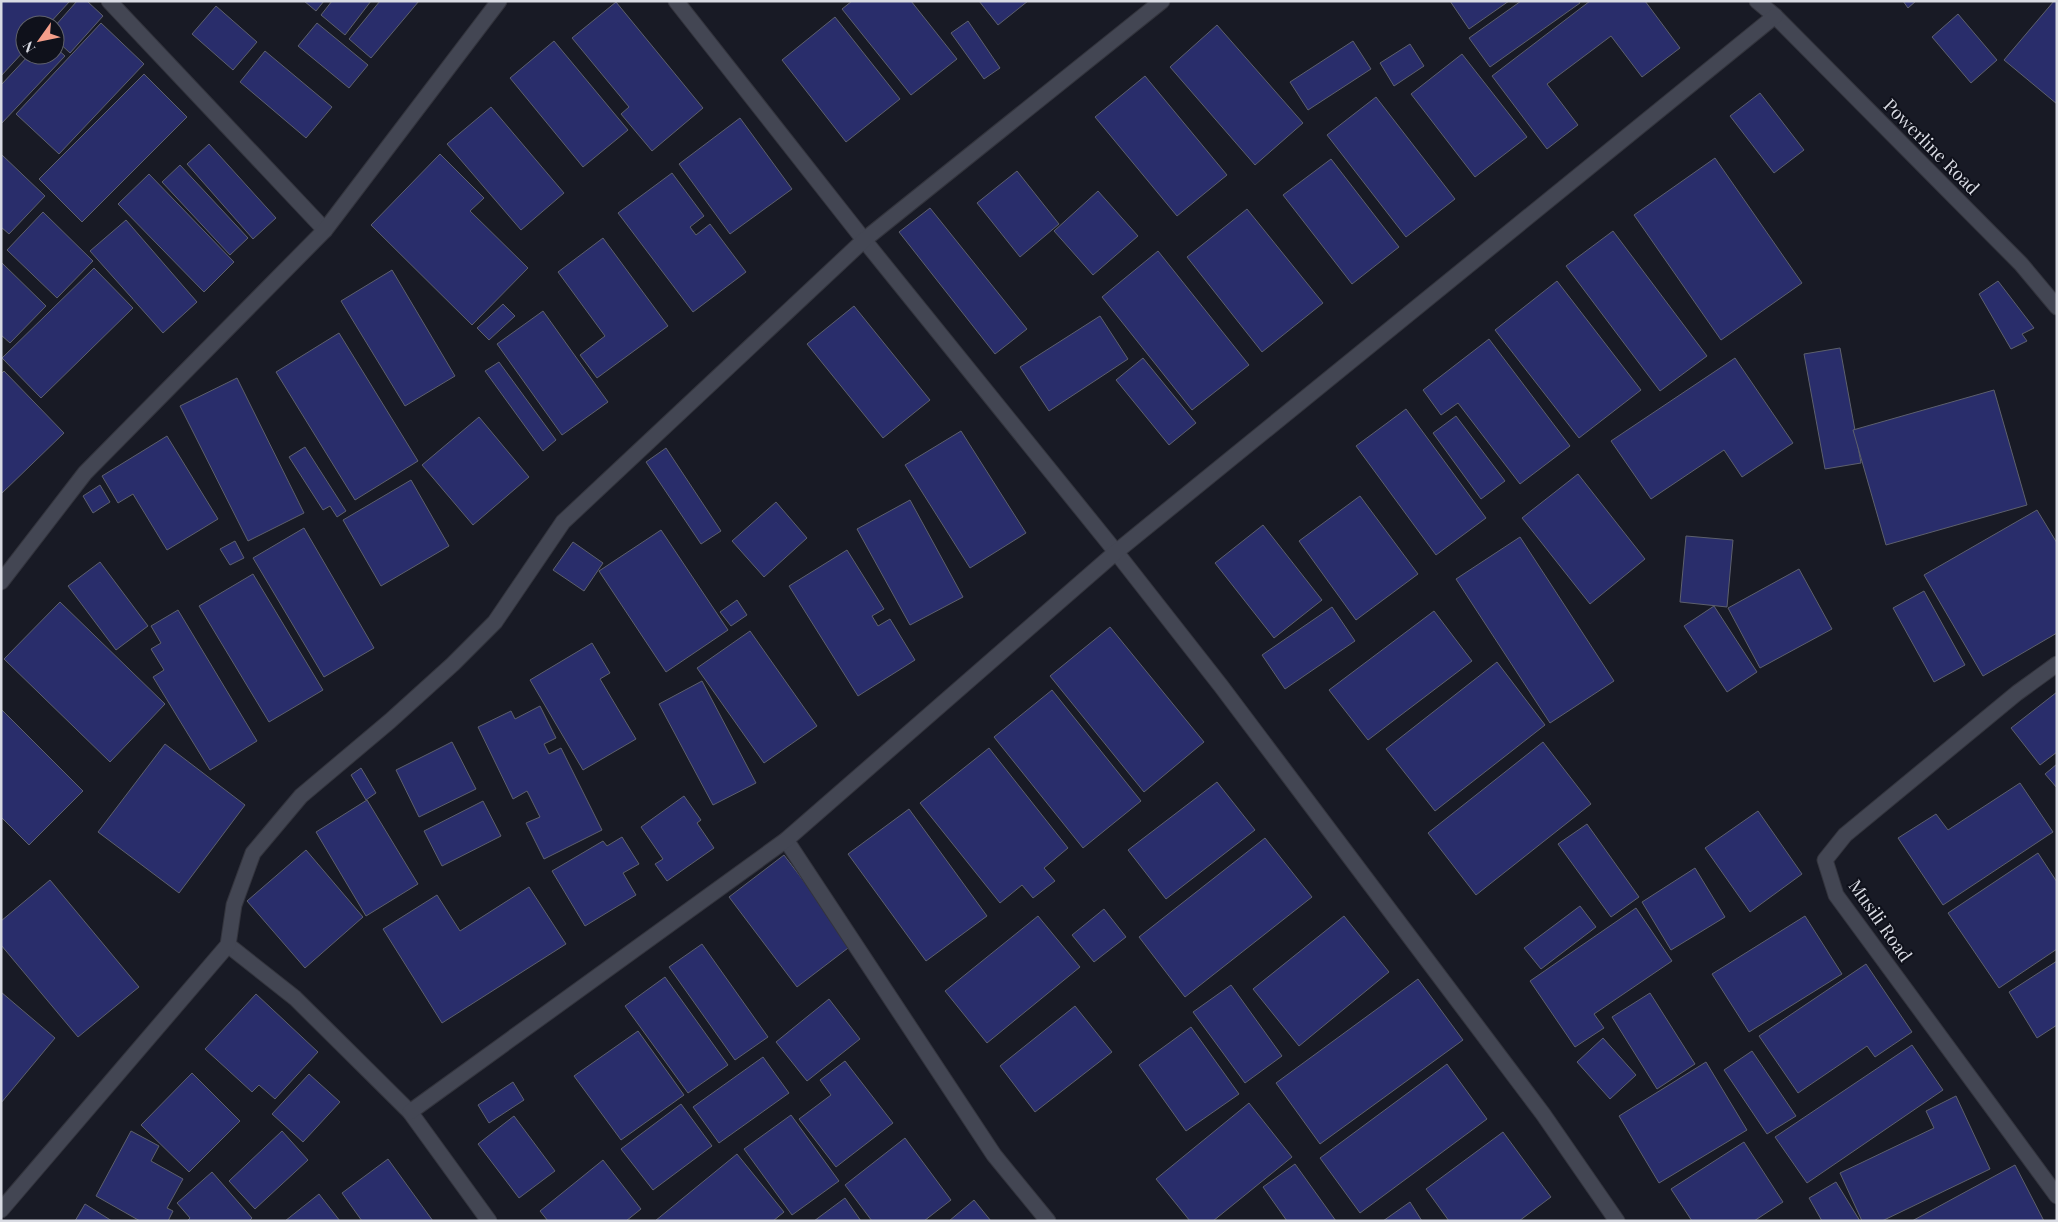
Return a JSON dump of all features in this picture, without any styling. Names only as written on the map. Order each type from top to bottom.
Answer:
[{"type":"street","points":[[109,1],[325,230]]},
{"type":"street","points":[[1,582],[85,473],[325,230],[499,1]]},
{"type":"street","points":[[676,1],[864,240],[1116,552],[1221,686],[1537,1106],[1617,1221]]},
{"type":"street","points":[[1,1210],[228,945],[234,905],[254,853],[301,796],[390,721],[453,664],[495,622],[563,522],[864,240],[1162,1]]},
{"type":"street","name":"Powerline Road","points":[[1757,1],[1775,16],[2021,264],[2057,307]]},
{"type":"street","points":[[410,1112],[786,840],[1116,552],[1775,16]]},
{"type":"street","name":"Musili Road","points":[[2057,664],[2017,693],[1845,835],[1825,860],[1836,895],[2057,1196]]},
{"type":"street","points":[[786,840],[994,1155],[1048,1221]]},
{"type":"street","points":[[228,945],[295,998],[410,1112],[489,1221]]},
{"type":"building","points":[[1,1],[70,1],[57,15],[15,15],[15,61],[1,76]]},
{"type":"building","points":[[77,1],[87,1],[103,16],[70,53],[65,48],[65,15]]},
{"type":"building","points":[[304,1],[324,1],[316,11]]},
{"type":"building","points":[[332,1],[371,1],[345,35],[321,15]]},
{"type":"building","points":[[380,1],[419,1],[371,58],[349,39]]},
{"type":"building","points":[[852,1],[911,1],[957,59],[911,95],[842,9]]},
{"type":"building","points":[[979,1],[1028,1],[998,25]]},
{"type":"building","points":[[1450,1],[1509,1],[1469,29]]},
{"type":"building","points":[[1521,1],[1579,1],[1580,3],[1490,67],[1469,38]]},
{"type":"building","points":[[1590,1],[1645,1],[1680,48],[1642,77],[1611,36],[1547,84],[1578,125],[1547,149],[1492,76]]},
{"type":"building","points":[[1903,1],[1916,1],[1908,8]]},
{"type":"building","points":[[2054,1],[2057,1],[2057,104],[2004,60]]},
{"type":"building","points":[[616,2],[703,108],[652,151],[621,114],[629,107],[572,38]]},
{"type":"building","points":[[216,6],[257,42],[233,70],[192,34]]},
{"type":"building","points":[[1958,14],[1997,60],[1971,83],[1932,37]]},
{"type":"building","points":[[835,17],[900,99],[846,142],[782,60]]},
{"type":"building","points":[[968,21],[1000,68],[984,79],[951,33]]},
{"type":"building","points":[[101,23],[144,64],[59,154],[16,114],[62,65],[65,65],[65,62]]},
{"type":"building","points":[[317,23],[368,65],[349,88],[298,46]]},
{"type":"building","points":[[1217,25],[1303,123],[1255,165],[1170,67]]},
{"type":"building","points":[[554,41],[628,130],[583,167],[510,78]]},
{"type":"building","points":[[1353,41],[1371,69],[1308,110],[1290,82]]},
{"type":"building","points":[[1410,44],[1424,66],[1394,86],[1380,63]]},
{"type":"building","points":[[265,51],[332,107],[306,138],[240,82]]},
{"type":"building","points":[[1462,54],[1527,137],[1475,177],[1411,94]]},
{"type":"building","points":[[20,65],[57,65],[1,124],[1,85]]},
{"type":"building","points":[[144,74],[187,117],[82,222],[39,179]]},
{"type":"building","points":[[1145,76],[1227,175],[1177,216],[1095,117]]},
{"type":"building","points":[[1760,93],[1804,150],[1774,173],[1730,116]]},
{"type":"building","points":[[1376,97],[1455,199],[1406,237],[1327,135]]},
{"type":"building","points":[[491,107],[564,193],[521,230],[447,144]]},
{"type":"building","points":[[740,118],[792,189],[730,234],[679,164]]},
{"type":"building","points":[[209,144],[276,218],[253,239],[187,164]]},
{"type":"building","points":[[1,154],[45,196],[9,234],[1,227]]},
{"type":"building","points":[[440,154],[484,198],[470,211],[528,268],[472,325],[371,225]]},
{"type":"building","points":[[1715,158],[1802,283],[1721,340],[1634,215]]},
{"type":"building","points":[[1331,159],[1399,247],[1352,284],[1283,195]]},
{"type":"building","points":[[180,165],[248,238],[230,255],[162,182]]},
{"type":"building","points":[[1017,171],[1059,224],[1020,257],[977,203]]},
{"type":"building","points":[[672,173],[704,216],[690,227],[696,235],[710,224],[746,272],[693,312],[618,213]]},
{"type":"building","points":[[149,174],[234,262],[204,292],[118,204]]},
{"type":"building","points":[[1098,191],[1138,236],[1093,275],[1054,231]]},
{"type":"building","points":[[930,208],[1027,329],[995,354],[899,232]]},
{"type":"building","points":[[1247,209],[1323,303],[1262,352],[1187,257]]},
{"type":"building","points":[[43,212],[93,261],[57,298],[7,250]]},
{"type":"building","points":[[126,220],[197,302],[163,333],[90,251]]},
{"type":"building","points":[[1613,231],[1707,356],[1660,391],[1566,266]]},
{"type":"building","points":[[603,238],[668,326],[597,378],[580,355],[605,336],[558,272]]},
{"type":"building","points":[[1158,251],[1249,365],[1192,410],[1102,297]]},
{"type":"building","points":[[1,262],[46,306],[10,343],[1,335]]},
{"type":"building","points":[[94,268],[133,308],[41,398],[2,358]]},
{"type":"building","points":[[392,270],[455,376],[405,406],[341,301]]},
{"type":"building","points":[[1557,281],[1641,390],[1579,438],[1495,330]]},
{"type":"building","points":[[1998,281],[2034,328],[2022,334],[2027,341],[2011,349],[1979,294]]},
{"type":"building","points":[[503,304],[515,316],[489,340],[477,328]]},
{"type":"building","points":[[854,306],[930,400],[883,438],[807,344]]},
{"type":"building","points":[[543,311],[608,402],[562,435],[497,344]]},
{"type":"building","points":[[1100,316],[1128,359],[1049,411],[1020,367]]},
{"type":"building","points":[[339,333],[418,461],[355,500],[276,372]]},
{"type":"building","points":[[1489,339],[1570,446],[1520,484],[1458,403],[1441,415],[1423,390]]},
{"type":"building","points":[[1840,348],[1861,463],[1825,469],[1804,354]]},
{"type":"building","points":[[1143,358],[1196,423],[1169,445],[1116,380]]},
{"type":"building","points":[[1735,358],[1793,443],[1742,477],[1724,450],[1651,499],[1611,441]]},
{"type":"building","points":[[499,362],[556,440],[543,451],[485,371]]},
{"type":"building","points":[[4,371],[64,433],[1,494],[1,374]]},
{"type":"building","points":[[237,378],[304,513],[248,541],[180,406]]},
{"type":"building","points":[[1994,390],[2027,505],[1886,545],[1853,430]]},
{"type":"building","points":[[1406,409],[1486,518],[1436,555],[1356,446]]},
{"type":"building","points":[[1456,416],[1505,481],[1481,499],[1433,433]]},
{"type":"building","points":[[479,417],[529,477],[473,525],[422,465]]},
{"type":"building","points":[[961,431],[1026,533],[970,568],[905,465]]},
{"type":"building","points":[[167,436],[218,519],[167,550],[133,494],[118,503],[102,476]]},
{"type":"building","points":[[305,447],[346,511],[337,517],[330,506],[323,510],[289,457]]},
{"type":"building","points":[[666,448],[721,531],[701,544],[646,462]]},
{"type":"building","points":[[1578,474],[1645,559],[1590,604],[1522,518]]},
{"type":"building","points":[[411,480],[449,546],[381,586],[343,520]]},
{"type":"building","points":[[100,485],[110,502],[93,513],[83,496]]},
{"type":"building","points":[[1360,496],[1418,574],[1356,620],[1299,541]]},
{"type":"building","points":[[910,500],[963,597],[910,625],[857,529]]},
{"type":"building","points":[[776,502],[807,538],[764,577],[732,541]]},
{"type":"building","points":[[2037,510],[2057,543],[2057,633],[1983,676],[1924,575]]},
{"type":"building","points":[[1263,525],[1322,600],[1274,638],[1215,563]]},
{"type":"building","points":[[304,528],[374,648],[324,677],[253,558]]},
{"type":"building","points":[[661,530],[728,630],[666,672],[599,571]]},
{"type":"building","points":[[1686,536],[1733,540],[1727,607],[1680,602]]},
{"type":"building","points":[[1520,537],[1614,681],[1550,723],[1456,579]]},
{"type":"building","points":[[235,541],[244,558],[230,565],[220,549]]},
{"type":"building","points":[[573,542],[603,563],[584,591],[553,570]]},
{"type":"building","points":[[847,550],[884,609],[872,616],[878,626],[890,619],[915,660],[858,696],[789,586]]},
{"type":"building","points":[[100,562],[148,626],[116,650],[68,586]]},
{"type":"building","points":[[1799,569],[1832,629],[1760,668],[1728,608]]},
{"type":"building","points":[[253,574],[323,690],[269,722],[199,606]]},
{"type":"building","points":[[1924,591],[1965,665],[1934,682],[1893,608]]},
{"type":"building","points":[[737,600],[747,615],[731,626],[720,612]]},
{"type":"building","points":[[60,602],[165,704],[110,762],[4,659]]},
{"type":"building","points":[[1714,606],[1757,672],[1727,692],[1684,626]]},
{"type":"building","points":[[1332,607],[1355,641],[1285,689],[1262,655]]},
{"type":"building","points":[[178,610],[257,741],[210,770],[153,677],[164,670],[151,649],[161,643],[151,626]]},
{"type":"building","points":[[1434,611],[1472,661],[1368,740],[1329,690]]},
{"type":"building","points":[[1110,627],[1204,742],[1144,792],[1050,676]]},
{"type":"building","points":[[750,631],[817,726],[764,763],[697,668]]},
{"type":"building","points":[[592,643],[610,673],[600,679],[636,739],[583,770],[530,680]]},
{"type":"building","points":[[1497,662],[1545,725],[1435,811],[1386,749]]},
{"type":"building","points":[[702,681],[756,783],[713,805],[659,704]]},
{"type":"building","points":[[1052,690],[1141,801],[1083,848],[994,737]]},
{"type":"building","points":[[2057,692],[2057,752],[2040,765],[2011,728]]},
{"type":"building","points":[[540,706],[556,738],[544,744],[549,754],[561,748],[602,830],[544,859],[526,823],[540,817],[527,791],[513,799],[478,727],[511,711],[515,719]]},
{"type":"building","points":[[1,709],[83,791],[29,845],[1,817]]},
{"type":"building","points":[[452,742],[476,789],[419,817],[396,770]]},
{"type":"building","points":[[1543,742],[1591,804],[1476,895],[1428,833]]},
{"type":"building","points":[[165,744],[245,805],[179,893],[98,832]]},
{"type":"building","points":[[989,748],[1068,848],[1044,868],[1055,881],[1033,898],[1022,885],[1000,903],[920,803]]},
{"type":"building","points":[[2057,764],[2057,788],[2045,774]]},
{"type":"building","points":[[361,768],[376,793],[366,800],[351,775]]},
{"type":"building","points":[[1217,782],[1255,830],[1166,899],[1128,850]]},
{"type":"building","points":[[2020,783],[2053,832],[1943,905],[1898,838],[1936,814],[1948,830]]},
{"type":"building","points":[[684,796],[701,820],[697,823],[714,848],[667,881],[655,864],[663,859],[641,827]]},
{"type":"building","points":[[367,800],[418,884],[366,916],[316,832]]},
{"type":"building","points":[[483,801],[501,836],[442,866],[424,831]]},
{"type":"building","points":[[909,809],[987,916],[926,961],[848,854]]},
{"type":"building","points":[[1758,811],[1802,874],[1750,912],[1705,848]]},
{"type":"building","points":[[1587,824],[1639,897],[1611,917],[1558,844]]},
{"type":"building","points":[[622,837],[639,864],[623,873],[636,895],[585,926],[552,871],[603,841],[607,846]]},
{"type":"building","points":[[1265,838],[1312,897],[1185,997],[1139,937]]},
{"type":"building","points":[[306,850],[363,917],[305,968],[247,901]]},
{"type":"building","points":[[2038,853],[2057,882],[2057,949],[1999,988],[1948,913]]},
{"type":"building","points":[[784,855],[852,945],[797,987],[729,897]]},
{"type":"building","points":[[1695,868],[1725,917],[1671,950],[1642,902]]},
{"type":"building","points":[[50,880],[139,987],[78,1037],[1,945],[1,921]]},
{"type":"building","points":[[529,887],[566,944],[442,1023],[383,929],[437,895],[460,931]]},
{"type":"building","points":[[1580,906],[1596,927],[1541,969],[1524,948]]},
{"type":"building","points":[[1636,908],[1672,961],[1594,1014],[1604,1028],[1575,1047],[1530,981]]},
{"type":"building","points":[[1104,909],[1126,937],[1094,962],[1072,935]]},
{"type":"building","points":[[1038,916],[1080,967],[987,1043],[945,991]]},
{"type":"building","points":[[1344,916],[1389,972],[1299,1046],[1253,989]]},
{"type":"building","points":[[1805,916],[1842,974],[1749,1032],[1712,974]]},
{"type":"building","points":[[702,944],[768,1037],[735,1060],[669,967]]},
{"type":"building","points":[[2057,961],[2057,1025],[2037,1038],[2009,992]]},
{"type":"building","points":[[1866,964],[1912,1032],[1875,1057],[1867,1046],[1798,1093],[1759,1036]]},
{"type":"building","points":[[665,977],[728,1065],[688,1093],[625,1006]]},
{"type":"building","points":[[1418,979],[1463,1040],[1320,1144],[1276,1083]]},
{"type":"building","points":[[1231,985],[1282,1056],[1245,1083],[1193,1012]]},
{"type":"building","points":[[1,992],[55,1038],[1,1103]]},
{"type":"building","points":[[1650,993],[1695,1064],[1657,1089],[1612,1017]]},
{"type":"building","points":[[256,994],[318,1052],[275,1099],[259,1085],[252,1092],[205,1049]]},
{"type":"building","points":[[829,999],[860,1039],[807,1081],[776,1042]]},
{"type":"building","points":[[1075,1006],[1112,1052],[1035,1112],[1000,1066]]},
{"type":"building","points":[[1191,1027],[1239,1094],[1186,1131],[1139,1065]]},
{"type":"building","points":[[638,1031],[684,1095],[621,1140],[574,1076]]},
{"type":"building","points":[[1603,1038],[1636,1075],[1610,1099],[1577,1062]]},
{"type":"building","points":[[1912,1045],[1943,1090],[1807,1183],[1775,1137]]},
{"type":"building","points":[[1752,1051],[1796,1116],[1767,1134],[1724,1070]]},
{"type":"building","points":[[763,1057],[789,1093],[719,1143],[693,1107]]},
{"type":"building","points":[[845,1061],[893,1123],[836,1167],[799,1119],[831,1095],[820,1080]]},
{"type":"building","points":[[1706,1062],[1747,1130],[1659,1183],[1619,1116]]},
{"type":"building","points":[[1447,1064],[1487,1119],[1360,1213],[1320,1158]]},
{"type":"building","points":[[192,1073],[240,1121],[189,1172],[141,1125]]},
{"type":"building","points":[[309,1074],[340,1102],[303,1142],[272,1114]]},
{"type":"building","points":[[513,1082],[524,1100],[489,1123],[478,1105]]},
{"type":"building","points":[[1956,1096],[1990,1169],[1882,1221],[1862,1221],[1840,1173],[1934,1128],[1926,1111]]},
{"type":"building","points":[[1249,1103],[1292,1157],[1213,1221],[1190,1221],[1156,1179]]},
{"type":"building","points":[[681,1104],[712,1146],[653,1190],[621,1149]]},
{"type":"building","points":[[791,1115],[839,1181],[792,1215],[744,1149]]},
{"type":"building","points":[[514,1116],[555,1171],[519,1198],[478,1144]]},
{"type":"building","points":[[131,1131],[159,1146],[151,1161],[183,1179],[167,1208],[173,1211],[168,1221],[140,1221],[96,1196]]},
{"type":"building","points":[[282,1131],[308,1160],[255,1209],[229,1181]]},
{"type":"building","points":[[1503,1132],[1551,1197],[1519,1221],[1449,1221],[1426,1189]]},
{"type":"building","points":[[905,1138],[951,1200],[924,1221],[872,1221],[845,1185]]},
{"type":"building","points":[[1744,1142],[1783,1202],[1754,1221],[1692,1221],[1671,1189]]},
{"type":"building","points":[[737,1154],[784,1212],[773,1221],[655,1221]]},
{"type":"building","points":[[388,1159],[433,1221],[362,1221],[342,1193]]},
{"type":"building","points":[[603,1160],[641,1209],[626,1221],[548,1221],[540,1211]]},
{"type":"building","points":[[1295,1164],[1336,1221],[1287,1221],[1263,1187]]},
{"type":"building","points":[[2015,1165],[2044,1221],[1912,1221]]},
{"type":"building","points":[[212,1172],[252,1218],[249,1221],[187,1221],[190,1218],[177,1203]]},
{"type":"building","points":[[1836,1182],[1860,1221],[1822,1221],[1809,1198]]},
{"type":"building","points":[[319,1194],[340,1221],[285,1221]]},
{"type":"building","points":[[845,1198],[861,1221],[814,1221]]},
{"type":"building","points":[[974,1200],[991,1221],[949,1221]]},
{"type":"building","points":[[1410,1202],[1422,1221],[1383,1221]]},
{"type":"building","points":[[85,1204],[112,1221],[75,1221]]}]
